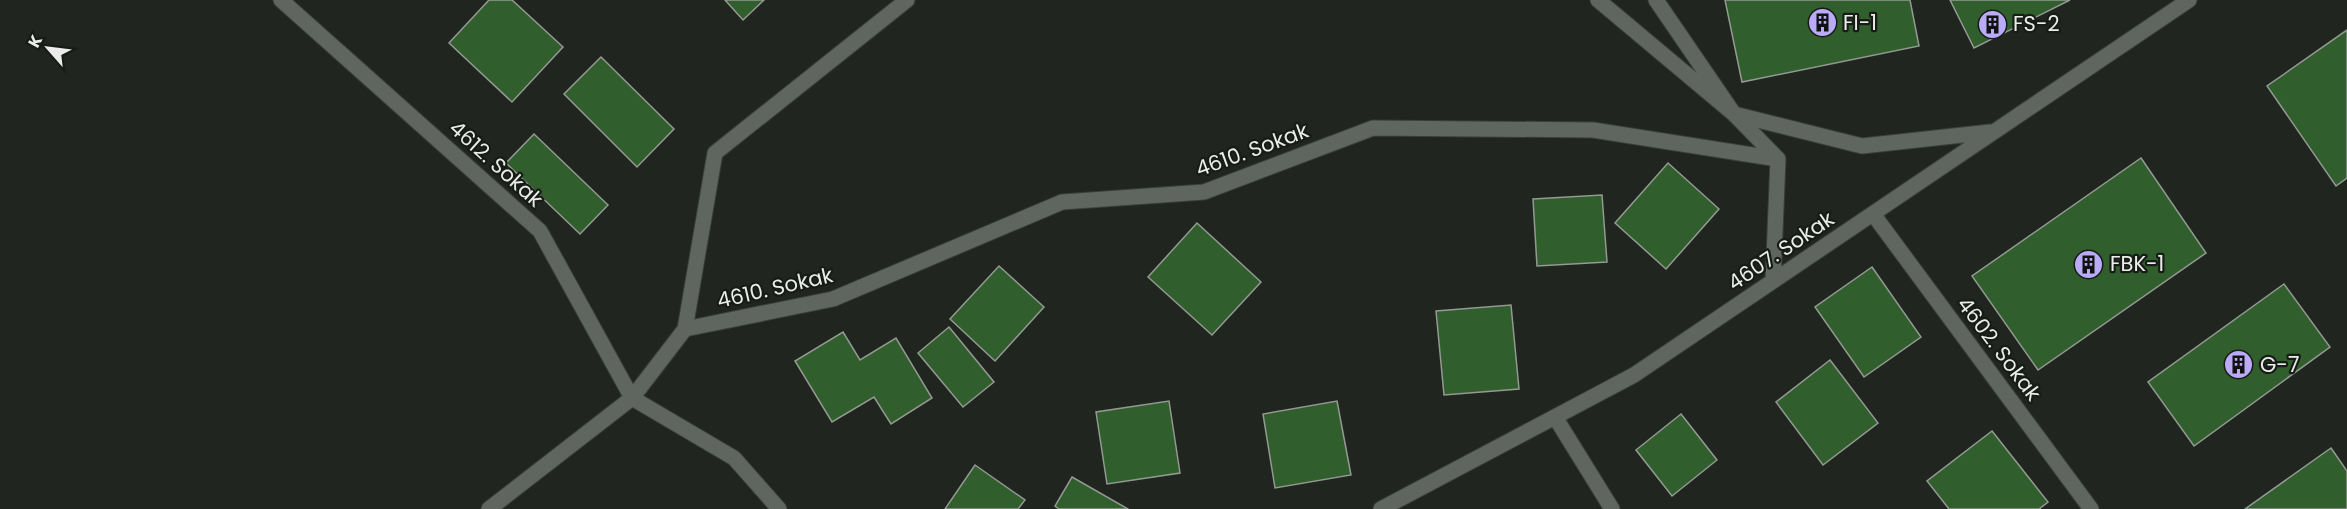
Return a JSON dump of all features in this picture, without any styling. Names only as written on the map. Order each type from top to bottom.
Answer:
[{"type":"street","name":"4612. Sokak","points":[[281,0],[540,231],[632,398]]},
{"type":"street","points":[[489,509],[632,398],[685,330],[715,153],[907,0]]},
{"type":"street","points":[[1598,0],[1734,114],[1778,159],[1773,281]]},
{"type":"street","points":[[1656,0],[1734,114],[1862,146],[1994,132]]},
{"type":"street","name":"4607. Sokak","points":[[1381,509],[1634,375],[2189,0]]},
{"type":"street","name":"4610. Sokak","points":[[685,330],[832,299],[1062,202],[1204,192],[1372,128],[1593,130],[1778,159]]},
{"type":"street","name":"4602. Sokak","points":[[1873,214],[2091,509]]},
{"type":"street","points":[[632,398],[734,458],[779,509]]},
{"type":"street","points":[[1555,417],[1612,509]]},
{"type":"building","points":[[489,0],[512,0],[563,47],[512,102],[449,43]]},
{"type":"building","points":[[725,0],[764,0],[743,20]]},
{"type":"building","name":"FI-1","points":[[1725,0],[1910,0],[1919,46],[1742,82]]},
{"type":"building","name":"FS-2","points":[[1950,0],[2070,0],[1974,48]]},
{"type":"building","points":[[2347,30],[2347,178],[2336,186],[2267,86]]},
{"type":"building","points":[[601,57],[674,129],[637,167],[564,94]]},
{"type":"building","points":[[534,134],[608,205],[580,234],[506,163]]},
{"type":"building","name":"FBK-1","points":[[2141,158],[2206,253],[2038,370],[1972,276]]},
{"type":"building","points":[[1668,163],[1719,209],[1666,269],[1615,223]]},
{"type":"building","points":[[1602,195],[1607,262],[1537,266],[1533,199]]},
{"type":"building","points":[[1197,223],[1261,282],[1212,335],[1148,277]]},
{"type":"building","points":[[999,266],[1044,307],[995,361],[950,319]]},
{"type":"building","points":[[1872,267],[1921,337],[1864,377],[1815,307]]},
{"type":"building","name":"G-7","points":[[2284,284],[2330,347],[2194,446],[2148,382]]},
{"type":"building","points":[[1511,305],[1519,389],[1444,395],[1436,311]]},
{"type":"building","points":[[949,327],[994,382],[963,407],[918,353]]},
{"type":"building","points":[[843,332],[860,360],[896,338],[932,398],[891,424],[874,397],[832,422],[795,361]]},
{"type":"building","points":[[1830,360],[1878,423],[1823,465],[1776,402]]},
{"type":"building","points":[[1169,401],[1180,473],[1107,484],[1096,412]]},
{"type":"building","points":[[1337,401],[1351,475],[1275,488],[1263,414]]},
{"type":"building","points":[[1681,414],[1717,460],[1672,496],[1636,450]]},
{"type":"building","points":[[1992,431],[2048,502],[2039,509],[1949,509],[1927,481]]},
{"type":"building","points":[[2331,448],[2347,471],[2347,509],[2245,509]]},
{"type":"building","points":[[975,465],[1025,500],[1018,509],[945,509]]},
{"type":"building","points":[[1072,477],[1128,509],[1059,509],[1055,506]]},
{"type":"place","name":"FI-1","points":[[1822,23]]},
{"type":"place","name":"FS-2","points":[[1992,24]]},
{"type":"place","name":"FBK-1","points":[[2089,264]]},
{"type":"place","name":"G-7","points":[[2239,365]]}]
